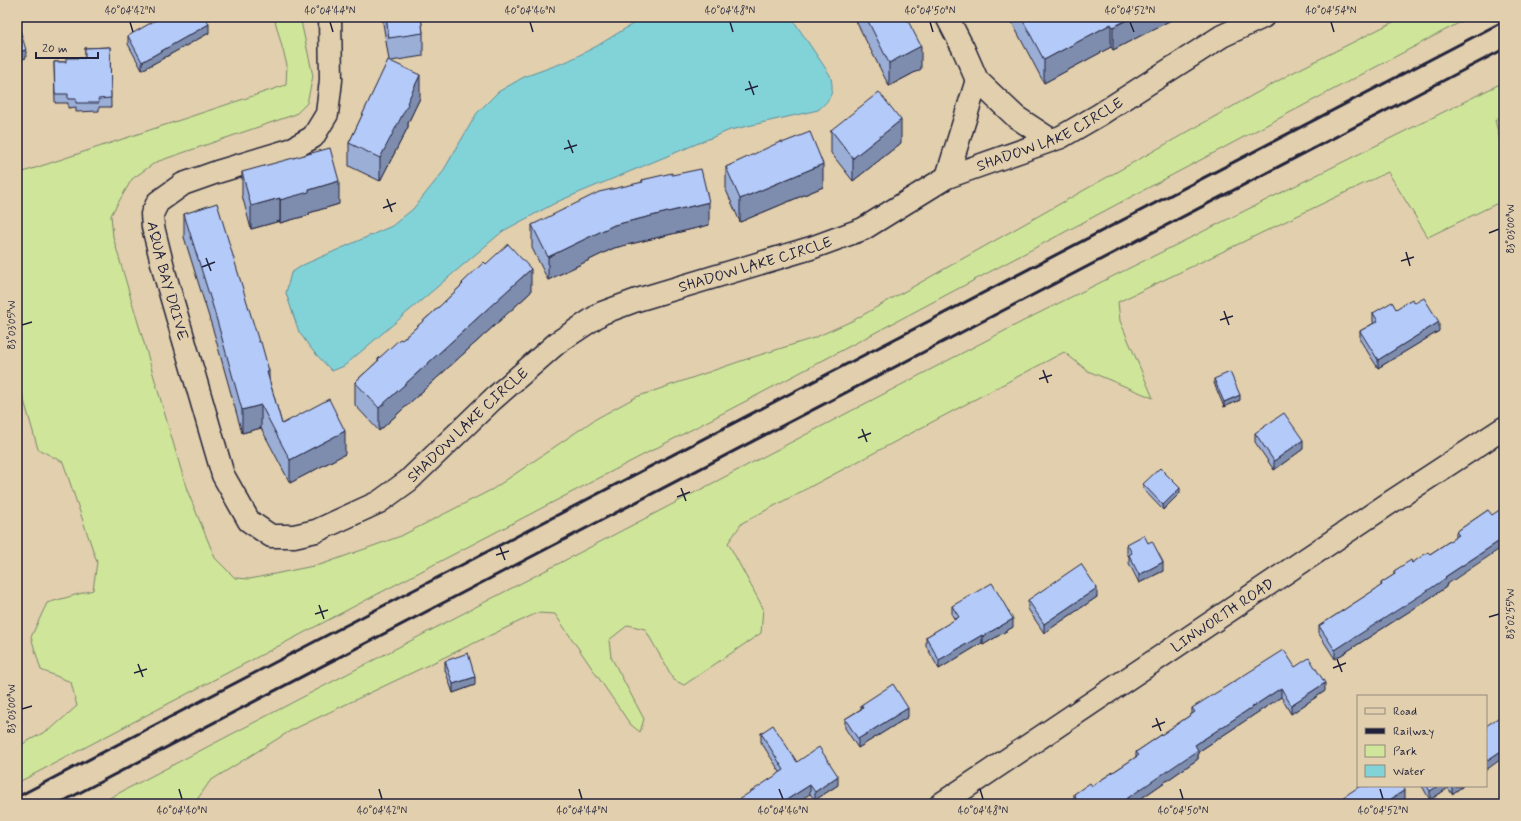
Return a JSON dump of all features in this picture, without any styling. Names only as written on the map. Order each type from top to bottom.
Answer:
[{"type":"street","name":"AQUA BAY DRIVE","points":[[271,536],[249,521],[223,475],[193,365],[166,275],[153,227],[152,214],[158,202],[183,184],[290,150],[313,137],[327,114],[331,80],[330,17]]},
{"type":"street","points":[[947,17],[977,80],[1016,117],[1051,140]]},
{"type":"street","name":"SHADOW LAKE CIRCLE","points":[[271,536],[294,536],[316,531],[379,502],[408,481],[492,400],[557,342],[602,313],[637,300],[811,248],[863,229],[948,177],[1061,136],[1100,115],[1222,36],[1263,17]]},
{"type":"street","points":[[948,177],[977,80]]},
{"type":"street","name":"LINWORTH ROAD","points":[[941,804],[1388,504],[1504,428]]},
{"type":"green space","points":[[274,17],[300,17],[313,76],[307,103],[296,114],[156,162],[132,179],[111,215],[113,237],[187,490],[215,558],[235,578],[250,579],[323,564],[401,536],[493,489],[594,420],[636,397],[814,338],[854,320],[1292,73],[1403,17],[1470,17],[767,390],[17,783],[17,747],[52,728],[77,706],[71,682],[41,670],[31,637],[47,603],[93,590],[97,562],[63,462],[38,449],[17,376],[17,174],[286,85],[287,65]]},
{"type":"green space","points":[[1504,82],[1504,115],[1495,120],[1504,156],[1504,200],[1428,237],[1388,172],[1118,302],[1120,321],[1153,398],[1088,371],[1064,352],[742,523],[728,543],[763,608],[761,633],[684,685],[674,680],[645,629],[628,625],[609,640],[611,657],[644,719],[640,732],[630,724],[555,614],[537,613],[290,731],[210,781],[194,804],[98,804],[1037,314]]},
{"type":"water","points":[[644,17],[791,17],[830,75],[832,86],[831,95],[818,110],[730,130],[559,201],[503,231],[344,366],[332,371],[313,351],[299,332],[286,293],[291,273],[303,265],[392,226],[413,209],[442,173],[477,113],[498,92],[524,77],[568,61],[597,46]]},
{"type":"building","points":[[161,17],[205,17],[209,24],[142,62],[128,36]]},
{"type":"building","points":[[386,17],[421,17],[423,33],[389,38]]},
{"type":"building","points":[[866,17],[906,17],[921,46],[889,63]]},
{"type":"building","points":[[1021,17],[1133,17],[1113,27],[1111,24],[1044,60]]},
{"type":"building","points":[[17,20],[26,50],[17,52]]},
{"type":"building","points":[[110,47],[111,98],[98,99],[99,103],[76,103],[76,99],[68,99],[68,94],[55,94],[54,62],[66,62],[66,58],[85,58],[85,48]]},
{"type":"building","points":[[388,60],[420,75],[407,103],[408,104],[380,158],[349,143]]},
{"type":"building","points":[[879,92],[901,120],[853,158],[831,130]]},
{"type":"building","points":[[810,132],[823,164],[740,199],[726,167],[782,141],[782,143]]},
{"type":"building","points":[[330,148],[339,181],[309,190],[309,192],[251,206],[242,172]]},
{"type":"building","points":[[701,169],[709,202],[614,225],[548,257],[532,225],[599,192],[643,182],[642,180],[672,173],[672,175]]},
{"type":"building","points":[[217,203],[259,342],[261,342],[269,371],[267,372],[282,424],[329,399],[345,431],[290,460],[261,405],[242,410],[214,310],[184,214]]},
{"type":"building","points":[[508,244],[531,269],[379,408],[355,382],[400,339],[402,340],[440,306],[484,262],[486,264]]},
{"type":"building","points":[[1424,298],[1439,322],[1378,360],[1360,331],[1378,321],[1373,313],[1392,302],[1396,309],[1412,299],[1415,303]]},
{"type":"building","points":[[1230,372],[1240,395],[1224,402],[1214,379]]},
{"type":"building","points":[[1284,413],[1303,440],[1274,461],[1255,433]]},
{"type":"building","points":[[1160,468],[1180,488],[1163,505],[1143,484]]},
{"type":"building","points":[[1504,507],[1504,538],[1445,577],[1446,578],[1424,593],[1335,650],[1319,626],[1382,585],[1381,583],[1395,574],[1394,571],[1411,560],[1412,563],[1428,552],[1430,554],[1459,535],[1456,532],[1488,510],[1492,515]]},
{"type":"building","points":[[1144,535],[1148,543],[1152,541],[1163,562],[1139,575],[1129,555],[1132,553],[1127,544]]},
{"type":"building","points":[[1081,564],[1097,588],[1044,624],[1028,600]]},
{"type":"building","points":[[992,583],[1013,619],[939,660],[926,637],[959,617],[952,606]]},
{"type":"building","points":[[1284,650],[1295,667],[1309,658],[1325,683],[1291,705],[1281,688],[1195,745],[1198,750],[1119,804],[1065,804],[1076,797],[1074,794],[1090,783],[1092,786],[1139,755],[1136,752],[1195,712],[1192,708]]},
{"type":"building","points":[[468,653],[475,677],[453,684],[445,661]]},
{"type":"building","points":[[893,684],[908,708],[858,739],[845,719],[863,708],[861,705]]},
{"type":"building","points":[[1504,714],[1504,749],[1487,760],[1487,725]]},
{"type":"building","points":[[773,725],[797,762],[819,747],[838,776],[815,792],[810,785],[780,804],[732,804],[784,770],[761,733]]},
{"type":"building","points":[[1358,787],[1403,787],[1405,790],[1391,799],[1393,803],[1391,804],[1345,804],[1342,798]]},
{"type":"building","points":[[1428,787],[1436,787],[1430,791]]},
{"type":"railway","points":[[17,797],[1504,21]]},
{"type":"railway","points":[[58,804],[1504,49]]}]
